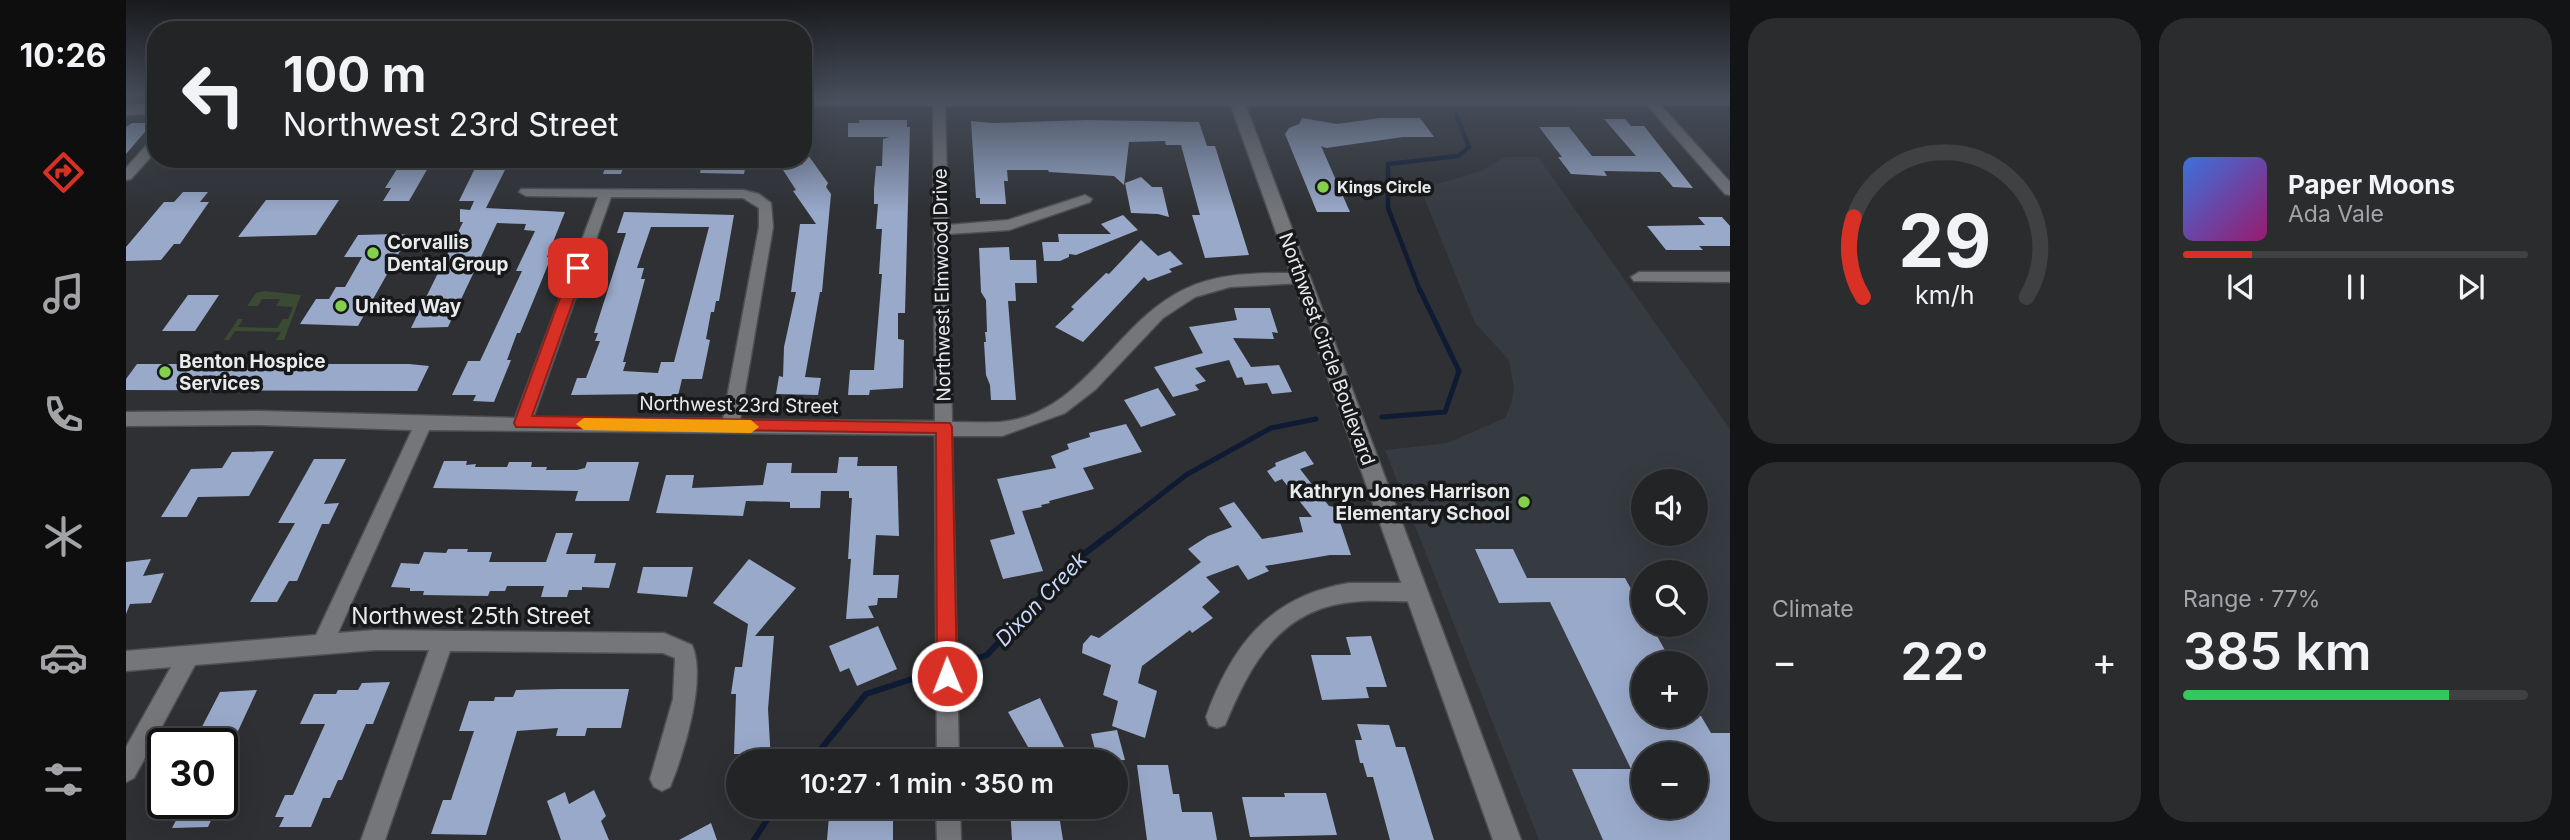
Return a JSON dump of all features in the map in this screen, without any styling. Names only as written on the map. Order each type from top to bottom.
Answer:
[{"type":"main road","name":"Northwest Circle Boulevard","points":[[1248,134],[1507,840]]},
{"type":"street","name":"Northwest Elmwood Drive","points":[[939,134],[948,749]]},
{"type":"street","points":[[1681,134],[1730,191]]},
{"type":"street","points":[[126,176],[147,154]]},
{"type":"street","points":[[526,192],[743,194],[754,197],[766,206],[766,227],[730,427]]},
{"type":"street","points":[[522,423],[606,193]]},
{"type":"street","points":[[940,230],[1009,225],[1085,199]]},
{"type":"street","points":[[1639,277],[1730,277]]},
{"type":"street","name":"Northwest 23rd Street","points":[[126,419],[260,418],[730,427],[944,427],[978,431],[1002,429],[1042,417],[1062,407],[1092,381],[1147,323],[1167,306],[1191,292],[1238,280],[1301,278]]},
{"type":"street","points":[[323,643],[424,422]]},
{"type":"street","points":[[1217,718],[1238,665],[1250,648],[1274,623],[1295,609],[1343,593],[1416,592]]},
{"type":"street","points":[[373,840],[443,642]]},
{"type":"street","name":"Northwest 25th Street","points":[[126,661],[323,643],[664,643],[685,652],[687,674],[662,779]]},
{"type":"street","points":[[126,770],[188,657]]},
{"type":"street","points":[[948,819],[949,840]]},
{"type":"shaded area","name":"Kathryn Jones Harrison Elementary School","points":[[1505,157],[1538,157],[1730,429],[1730,840],[1539,840],[1385,450],[1447,443],[1505,418],[1514,389],[1509,360],[1475,323],[1423,195],[1424,190],[1481,171]]},
{"type":"green space","points":[[264,291],[301,295],[284,340],[276,340],[281,332],[235,331],[229,340],[224,340],[238,319],[243,319],[238,327],[277,328],[283,319],[288,319],[293,307],[276,306],[280,299],[262,299],[258,306],[247,306],[256,293]]},
{"type":"building","points":[[126,134],[143,134],[126,154]]},
{"type":"building","points":[[848,134],[910,134],[905,313],[898,313],[898,339],[904,340],[903,388],[870,390],[869,395],[848,395],[850,370],[874,370],[882,274],[879,274],[882,229],[876,229],[878,204],[874,204],[874,189],[876,166],[882,166],[883,139],[890,137],[848,137]]},
{"type":"building","points":[[972,134],[1203,134],[1207,146],[1215,146],[1249,255],[1205,258],[1192,215],[1200,215],[1181,145],[1166,145],[1165,141],[1129,142],[1124,185],[1114,176],[1048,170],[1007,170],[1008,181],[1004,181],[1006,204],[980,204],[980,198],[976,198]]},
{"type":"building","points":[[1285,134],[1432,134],[1434,137],[1403,137],[1326,148],[1321,146],[1350,212],[1317,212]]},
{"type":"building","points":[[1545,134],[1575,134],[1592,156],[1636,156],[1617,134],[1650,134],[1693,188],[1673,187],[1660,172],[1604,171],[1607,176],[1571,174]]},
{"type":"building","points":[[812,161],[828,183],[826,187],[831,194],[822,292],[805,377],[821,378],[818,395],[776,394],[779,376],[783,377],[784,347],[796,292],[791,292],[800,224],[816,224],[793,191],[796,190],[783,170],[812,168]]},
{"type":"building","points":[[398,168],[428,168],[409,201],[383,201],[391,188],[385,188]]},
{"type":"building","points":[[475,168],[506,168],[486,208],[565,212],[547,257],[551,257],[520,333],[517,333],[507,360],[511,360],[494,402],[473,401],[476,395],[452,395],[468,361],[480,361],[522,271],[516,271],[535,231],[524,230],[526,224],[497,223],[448,327],[411,328],[463,222],[460,222],[460,209],[470,210],[474,201],[459,201]]},
{"type":"building","points":[[605,168],[623,168],[621,174],[603,174]]},
{"type":"building","points":[[701,168],[745,168],[744,174],[700,173]]},
{"type":"building","points":[[1141,177],[1152,187],[1162,187],[1169,217],[1131,213],[1125,183]]},
{"type":"building","points":[[183,192],[208,192],[200,202],[209,202],[180,244],[174,244],[161,260],[126,261],[126,247],[164,202],[174,202]]},
{"type":"building","points":[[266,200],[339,200],[316,235],[238,237]]},
{"type":"building","points":[[624,212],[734,215],[719,301],[716,301],[714,312],[711,312],[706,339],[710,340],[702,379],[682,379],[678,396],[571,395],[577,378],[586,378],[600,341],[595,341],[598,333],[594,333],[626,233],[617,233]],"holes":[[[651,227],[709,227],[674,362],[661,362],[658,373],[623,371],[645,279],[641,279],[644,268],[637,268]]]},
{"type":"building","points":[[1123,215],[1138,230],[1076,255],[1069,254],[1069,257],[1060,261],[1044,261],[1042,242],[1059,242],[1058,234],[1111,234],[1101,224]]},
{"type":"building","points":[[1698,217],[1722,217],[1730,226],[1730,246],[1699,246],[1703,250],[1666,250],[1647,226],[1705,225]]},
{"type":"building","points":[[358,235],[409,235],[358,326],[300,324],[316,299],[329,299],[336,287],[345,287],[362,257],[344,257]]},
{"type":"building","points":[[1141,240],[1158,256],[1170,251],[1183,264],[1169,269],[1172,272],[1148,281],[1144,277],[1083,342],[1055,327],[1074,309],[1071,307],[1106,273],[1109,274]]},
{"type":"building","points":[[1009,247],[1010,260],[1036,260],[1037,283],[1015,283],[1016,301],[1008,301],[1016,400],[991,400],[986,375],[986,300],[981,292],[979,248]]},
{"type":"building","points":[[188,295],[219,295],[195,331],[162,331]]},
{"type":"building","points":[[1234,308],[1270,308],[1278,333],[1272,332],[1274,339],[1233,338],[1251,367],[1279,365],[1292,392],[1272,394],[1267,383],[1245,385],[1242,377],[1237,378],[1229,360],[1195,368],[1206,381],[1195,385],[1199,390],[1173,397],[1154,367],[1203,353],[1189,327],[1237,320]]},
{"type":"building","points":[[137,364],[429,366],[417,391],[126,390],[126,379]]},
{"type":"building","points":[[1158,388],[1176,415],[1141,427],[1124,400]]},
{"type":"building","points":[[1126,424],[1142,452],[1083,468],[1094,489],[1022,511],[1043,571],[1003,579],[990,540],[1015,534],[997,479],[1056,468],[1051,456],[1069,449],[1067,444],[1090,437],[1089,433]]},
{"type":"building","points":[[274,451],[249,496],[198,497],[187,517],[161,517],[191,469],[222,468],[232,452]]},
{"type":"building","points":[[1305,451],[1314,464],[1300,469],[1329,506],[1335,507],[1351,555],[1330,555],[1265,566],[1269,571],[1248,580],[1238,565],[1206,577],[1220,592],[1202,607],[1213,618],[1192,633],[1190,630],[1142,666],[1138,683],[1157,691],[1145,738],[1112,726],[1118,701],[1103,695],[1111,665],[1082,653],[1083,644],[1091,635],[1099,638],[1201,562],[1188,549],[1208,536],[1232,527],[1219,508],[1234,502],[1262,539],[1303,532],[1299,517],[1312,517],[1282,479],[1275,482],[1267,471],[1276,466],[1275,463]]},
{"type":"building","points":[[839,457],[858,457],[857,466],[897,466],[899,536],[876,535],[873,575],[899,575],[897,598],[878,598],[877,605],[868,606],[874,618],[846,619],[851,559],[848,559],[852,498],[849,498],[849,491],[821,491],[820,508],[790,508],[790,502],[746,501],[743,516],[656,513],[666,475],[694,475],[692,488],[763,485],[767,463],[792,463],[791,473],[837,473]]},
{"type":"building","points":[[314,459],[346,459],[324,504],[339,503],[329,524],[322,524],[297,581],[289,581],[277,602],[250,602],[295,523],[278,523]]},
{"type":"building","points":[[444,461],[467,461],[466,465],[476,464],[475,467],[507,467],[509,462],[532,462],[531,467],[547,467],[546,470],[577,470],[585,468],[587,462],[639,462],[629,501],[575,501],[578,491],[433,488]]},
{"type":"building","points":[[556,533],[573,533],[566,554],[596,554],[594,563],[616,563],[609,588],[582,587],[582,590],[569,590],[567,597],[541,597],[544,586],[507,586],[505,591],[490,591],[488,596],[423,595],[424,591],[391,587],[401,563],[419,564],[424,552],[446,553],[448,549],[468,549],[467,552],[492,552],[489,562],[546,562]]},
{"type":"building","points":[[1475,549],[1513,549],[1527,578],[1625,578],[1631,589],[1631,637],[1658,637],[1665,651],[1631,651],[1631,728],[1708,728],[1711,733],[1730,733],[1730,840],[1603,840],[1572,769],[1631,769],[1550,602],[1499,603]]},
{"type":"building","points":[[151,559],[143,576],[164,573],[151,603],[130,604],[126,614],[126,562]]},
{"type":"building","points":[[749,559],[796,588],[755,636],[774,636],[768,709],[770,749],[734,749],[736,694],[731,694],[735,667],[742,667],[748,624],[713,603]]},
{"type":"building","points":[[643,567],[693,567],[687,597],[637,593]]},
{"type":"building","points":[[878,626],[897,669],[857,686],[849,668],[840,672],[829,646]]},
{"type":"building","points":[[1371,636],[1387,687],[1366,687],[1369,698],[1322,700],[1311,655],[1351,655],[1346,637]]},
{"type":"building","points":[[390,682],[373,724],[366,724],[342,780],[338,780],[330,798],[323,798],[311,827],[279,827],[284,817],[275,817],[285,795],[293,795],[325,724],[300,724],[314,694],[336,694],[338,690],[358,690],[362,683]]},
{"type":"building","points":[[629,689],[621,728],[587,728],[585,736],[556,736],[558,728],[517,731],[486,835],[431,834],[443,800],[451,800],[474,731],[459,731],[469,701],[494,701],[495,697],[513,697],[516,690]]},
{"type":"building","points":[[257,690],[238,731],[238,728],[201,728],[220,692]]},
{"type":"building","points":[[1040,698],[1065,749],[1029,749],[1008,712]]},
{"type":"building","points":[[1357,724],[1389,725],[1396,747],[1405,747],[1434,840],[1390,840],[1373,777],[1367,777],[1363,763],[1360,763],[1355,740],[1362,740]]},
{"type":"building","points":[[1117,730],[1122,749],[1095,749],[1091,734]]},
{"type":"building","points":[[1137,765],[1168,765],[1173,794],[1179,794],[1182,812],[1212,812],[1217,840],[1147,840]]},
{"type":"building","points":[[594,790],[606,816],[601,821],[609,840],[561,840],[547,801],[565,792],[569,804]]},
{"type":"building","points":[[1284,793],[1326,793],[1337,835],[1250,837],[1242,797],[1285,797]]},
{"type":"building","points":[[177,819],[212,819],[208,827],[172,828]]},
{"type":"building","points":[[829,819],[893,819],[893,840],[827,840]]},
{"type":"building","points":[[1011,819],[1066,819],[1060,821],[1063,840],[1012,840]]},
{"type":"building","points":[[711,823],[717,840],[679,840]]},
{"type":"waterway","name":"Dixon Creek","points":[[1420,291],[1388,208],[1388,164],[1458,156],[1469,147],[1464,134]]},
{"type":"waterway","name":"Dixon Creek","points":[[1382,417],[1445,412],[1459,371],[1420,290]]},
{"type":"waterway","name":"Dixon Creek","points":[[1108,536],[1186,475],[1271,428],[1316,419]]},
{"type":"waterway","name":"Dixon Creek","points":[[953,666],[987,655],[1071,564],[1110,534]]},
{"type":"waterway","name":"Dixon Creek","points":[[821,749],[866,694],[943,669]]},
{"type":"waterway","name":"Dixon Creek","points":[[754,840],[767,819]]},
{"type":"slow traffic","points":[[584,424],[751,427]]},
{"type":"place","name":"Kings Circle","points":[[1323,187]]},
{"type":"place","name":"Corvallis Dental Group","points":[[373,253]]},
{"type":"place","name":"United Way","points":[[341,306]]},
{"type":"place","name":"Benton Hospice Services","points":[[165,372]]},
{"type":"place","name":"Kathryn Jones Harrison Elementary School","points":[[1524,502]]},
{"type":"route","points":[[578,268],[522,423],[944,427],[947,676]]}]
